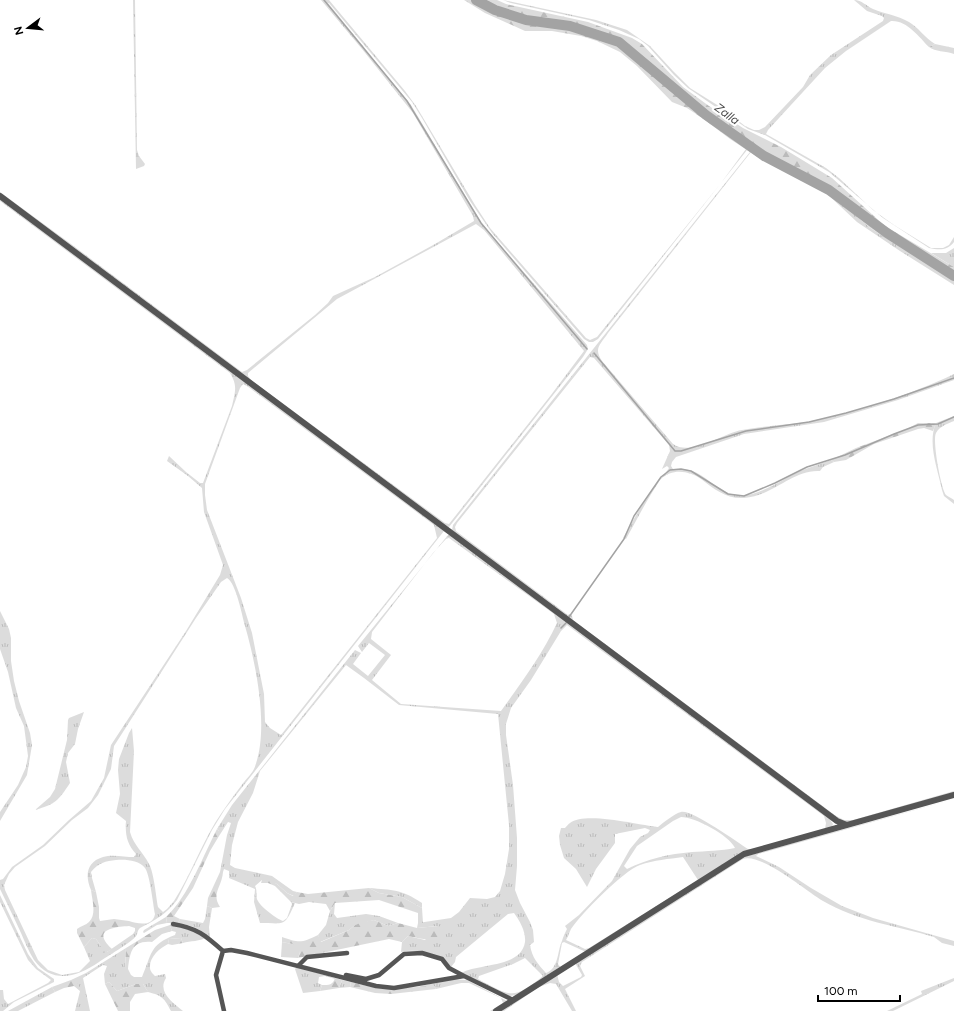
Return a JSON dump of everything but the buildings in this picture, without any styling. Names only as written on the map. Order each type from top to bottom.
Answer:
[{"type":"street","points":[[0,196],[836,822],[847,826]]},
{"type":"street","points":[[496,1011],[744,854],[954,795]]},
{"type":"street","points":[[173,924],[186,926],[202,933],[223,951],[231,950],[247,953],[311,968],[376,986],[394,988],[464,976]]},
{"type":"street","points":[[223,951],[216,974],[224,1011]]},
{"type":"street","points":[[299,965],[307,957],[347,952]]},
{"type":"street","points":[[311,968],[366,979],[379,975],[404,954],[422,953],[442,959],[449,968],[513,1000]]},
{"type":"green space","points":[[133,0],[135,0],[137,150],[139,156],[145,164],[144,166],[136,169]]},
{"type":"green space","points":[[321,0],[329,0],[405,91],[416,106],[490,228],[586,338],[590,340],[597,337],[720,184],[598,339],[593,342],[589,342],[584,339],[492,233],[470,201],[412,102],[328,3],[411,105],[482,224],[587,345],[588,349],[449,527],[445,526],[0,194],[0,192],[242,372],[247,370],[315,315],[333,296],[375,277],[474,221],[473,216],[413,113]],"holes":[[[476,224],[484,230],[584,351],[449,524],[445,523],[251,380],[248,373],[337,299]]]},
{"type":"green space","points":[[464,0],[497,0],[506,4],[588,22],[632,38],[642,44],[683,87],[709,106],[743,128],[781,147],[832,178],[885,226],[954,267],[954,278],[905,250],[869,227],[832,194],[823,190],[806,178],[756,156],[687,108],[672,102],[637,66],[620,52],[597,41],[581,36],[552,31],[525,31],[485,13]]},
{"type":"green space","points":[[503,0],[596,20],[627,30],[650,46],[690,88],[722,108],[745,126],[754,130],[759,130],[765,127],[803,87],[810,75],[831,55],[883,21],[884,18],[882,16],[867,11],[854,0],[862,2],[873,9],[909,22],[935,44],[929,47],[907,26],[897,21],[891,21],[846,51],[825,68],[766,134],[826,168],[839,178],[867,205],[829,172],[765,135],[748,129],[688,88],[648,46],[639,39],[619,30],[589,20]]},
{"type":"green space","points":[[935,44],[954,48],[954,54],[934,50],[929,47]]},
{"type":"green space","points":[[746,149],[747,150],[721,183]]},
{"type":"green space","points":[[750,152],[608,333],[598,349],[599,357],[602,361],[673,444],[680,447],[689,448],[742,430],[806,422],[843,414],[900,396],[954,374],[954,380],[898,400],[824,422],[744,434],[676,457],[671,466],[673,469],[694,472],[724,491],[734,495],[760,492],[804,470],[831,460],[834,462],[823,467],[820,471],[801,474],[764,493],[744,498],[726,495],[692,474],[681,472],[670,473],[659,482],[626,539],[623,538],[640,508],[651,491],[669,468],[667,466],[662,469],[670,451],[669,445],[594,358],[590,357],[455,527],[456,531],[568,615],[570,614],[573,620],[836,816],[844,820],[853,820],[954,791],[954,793],[851,823],[837,819],[452,530],[453,525]]},
{"type":"green space","points":[[823,190],[832,194],[869,227],[905,250],[954,278],[954,285],[857,222]]},
{"type":"green space","points":[[0,199],[444,531],[225,809],[212,830],[177,900],[173,905],[160,916],[140,928],[134,939],[119,949],[82,972],[65,976],[57,976],[49,973],[41,968],[34,960],[0,889],[0,880],[3,879],[12,867],[43,845],[91,801],[104,778],[111,745],[186,631],[220,575],[223,565],[204,512],[202,488],[167,461],[169,456],[186,472],[200,483],[203,483],[232,406],[235,385],[230,373],[0,201]],"holes":[[[243,384],[434,525],[437,538],[281,735],[270,728],[265,722],[264,694],[252,633],[241,598],[207,510],[205,495],[205,484],[240,388]],[[227,578],[233,586],[238,600],[249,641],[260,698],[261,736],[259,754],[254,769],[218,818],[180,891],[174,901],[163,912],[158,907],[151,868],[130,832],[134,751],[132,728],[119,759],[118,770],[120,794],[116,813],[126,821],[127,839],[130,847],[136,854],[134,857],[110,856],[97,859],[88,870],[88,880],[91,890],[96,892],[91,872],[99,865],[109,861],[120,860],[128,860],[139,863],[147,872],[155,914],[154,918],[145,924],[129,921],[129,926],[135,928],[133,934],[107,952],[96,939],[92,938],[84,947],[90,961],[79,972],[62,975],[48,970],[38,960],[5,890],[4,885],[9,874],[15,867],[45,846],[72,820],[88,808],[98,795],[111,769],[114,746],[196,618],[221,582]]]},
{"type":"green space","points":[[877,213],[931,248],[943,248],[949,245],[954,237],[954,242],[949,247],[943,249],[929,248],[883,218]]},
{"type":"green space","points":[[954,248],[954,267],[931,253],[946,253]]},
{"type":"green space","points":[[954,416],[954,421],[944,426],[936,433],[935,445],[944,491],[946,495],[954,500],[954,504],[944,496],[942,490],[934,456],[933,439],[936,423]]},
{"type":"green space","points":[[918,423],[936,423],[933,431],[924,428],[918,429],[874,444],[846,460],[834,462],[831,460],[856,448],[907,429]]},
{"type":"green space","points":[[448,535],[450,535],[829,818],[833,824],[832,827],[758,849],[586,952],[564,942],[562,943],[558,964],[560,967],[516,995],[503,995],[461,973],[508,961],[522,950],[525,942],[525,934],[514,913],[508,914],[456,957],[455,962],[451,967],[440,959],[422,952],[401,952],[402,942],[408,936],[425,940],[438,926],[417,928],[418,923],[451,918],[459,912],[470,898],[487,899],[495,897],[500,891],[505,874],[509,849],[509,825],[498,714],[399,705],[346,665],[260,771],[253,793],[238,822],[232,845],[230,865],[235,868],[272,876],[293,891],[297,892],[294,896],[287,893],[277,884],[262,880],[255,886],[257,899],[262,906],[280,920],[283,921],[287,918],[292,904],[291,902],[295,903],[288,917],[286,920],[283,922],[260,923],[254,902],[255,889],[229,878],[229,871],[224,869],[223,872],[220,872],[227,835],[231,823],[228,822],[219,836],[219,831],[217,829],[232,805],[355,650],[361,653],[353,664],[368,676],[385,655],[369,643],[362,652],[358,646],[425,563],[372,632],[371,639],[391,655],[372,680],[401,704],[501,711],[538,658],[557,623],[554,614],[449,538],[446,539],[436,550]],"holes":[[[567,625],[824,816],[826,823],[825,829],[754,849],[748,849],[725,833],[686,812],[676,814],[658,827],[599,818],[587,818],[568,824],[565,828],[561,828],[559,836],[560,845],[564,858],[576,869],[587,887],[596,869],[615,843],[615,834],[645,828],[650,830],[648,833],[640,837],[630,849],[612,881],[579,915],[565,926],[567,929],[563,936],[555,964],[550,971],[546,973],[532,954],[530,945],[534,942],[533,930],[515,890],[517,838],[506,724],[511,708],[531,680],[561,631]],[[681,817],[703,823],[719,832],[732,843],[735,848],[675,854],[650,860],[627,869],[624,866],[637,846]],[[683,857],[698,880],[589,948],[585,949],[566,940],[576,922],[623,875],[640,865]],[[525,958],[543,976],[525,989],[511,993],[489,985],[478,979],[479,976],[513,964]]]},
{"type":"green space","points":[[0,611],[9,629],[14,681],[30,733],[32,745],[27,775],[0,821],[0,812],[18,785],[26,767],[28,756],[24,726],[16,708],[8,672],[0,649]]},
{"type":"green space","points":[[84,712],[75,744],[68,753],[66,762],[70,783],[56,801],[48,806],[35,810],[50,797],[55,789],[67,740],[69,718]]},
{"type":"green space","points":[[954,799],[758,854],[756,856],[779,867],[842,906],[873,918],[954,941],[954,946],[942,943],[934,937],[849,914],[823,901],[772,867],[751,859],[743,859],[582,962],[580,966],[585,976],[565,989],[576,1011],[572,1011],[556,984],[550,983],[539,987],[504,1011],[500,1011],[557,974],[559,982],[563,986],[581,977],[582,975],[575,963],[747,856]]},
{"type":"green space","points":[[217,829],[219,831],[219,836],[210,851],[193,888],[174,916],[180,919],[178,923],[167,923],[166,917],[174,909],[188,887]]},
{"type":"green space","points":[[220,872],[223,872],[217,898],[220,907],[212,908],[207,906],[208,898]]},
{"type":"green space","points":[[267,879],[277,884],[293,896],[297,892],[308,894],[369,888],[379,893],[402,897],[422,908],[423,923],[418,923],[418,913],[379,900],[335,903],[330,911],[326,904],[309,902],[299,904],[291,902],[275,886],[268,883],[261,883],[262,880]]},
{"type":"green space","points":[[369,888],[391,890],[408,895],[422,903],[422,908],[402,897],[379,893]]},
{"type":"green space","points":[[91,890],[96,892],[100,921],[114,919],[129,921],[129,926],[117,927],[107,931],[104,934],[106,943],[112,949],[107,952],[101,953],[101,946],[96,939],[92,938],[84,947],[77,933],[77,929],[89,922],[93,915]]},
{"type":"green space","points":[[0,895],[28,954],[38,968],[54,979],[54,982],[14,1002],[3,1011],[0,1011],[0,990],[3,990],[4,999],[8,1004],[51,980],[36,969],[28,960],[0,902]]},
{"type":"green space","points":[[335,903],[334,914],[337,918],[366,914],[379,916],[398,923],[388,926],[374,920],[355,925],[349,930],[320,942],[318,935],[326,925],[330,911]]},
{"type":"green space","points":[[207,906],[212,908],[209,927],[210,939],[196,928],[178,923],[180,919],[203,923]]},
{"type":"green space","points":[[166,917],[167,923],[157,925],[144,933],[143,932],[144,930]]},
{"type":"green space","points":[[374,920],[388,926],[398,923],[417,928],[438,926],[445,928],[446,937],[432,940],[408,936],[402,942],[389,939],[298,958],[300,952],[292,944],[282,942],[282,937],[304,941],[318,935],[321,942],[349,930],[355,925]]},
{"type":"green space","points":[[170,925],[187,927],[205,938],[183,943],[181,938],[169,939],[168,944],[159,950],[151,960],[150,968],[155,976],[165,974],[166,978],[163,988],[167,997],[183,1011],[171,1011],[167,1003],[162,998],[148,992],[143,984],[136,984],[117,991],[109,982],[105,984],[104,974],[107,966],[103,965],[83,978],[90,1011],[75,1011],[80,991],[71,980],[86,973],[126,948],[125,969],[128,969],[134,977],[142,977],[152,951],[160,943],[175,935],[176,932],[172,931]]},
{"type":"green space","points":[[170,925],[172,931],[162,934],[152,942],[145,942],[136,945],[131,952],[128,969],[125,969],[126,948],[155,930]]},
{"type":"green space","points":[[181,938],[183,943],[172,945],[168,944],[169,939]]},
{"type":"green space","points":[[282,942],[292,944],[299,948],[300,952],[298,958],[281,957]]},
{"type":"green space","points":[[297,967],[335,979],[325,976],[319,977],[318,983],[322,985],[320,991],[303,993],[295,969]]},
{"type":"green space","points":[[335,978],[342,980],[339,988],[320,991],[322,985],[330,984]]},
{"type":"green space","points":[[954,978],[954,981],[893,1011],[887,1011],[922,994],[921,991]]},
{"type":"green space","points":[[451,979],[467,980],[507,1001],[493,1011],[490,1011],[503,1003],[501,998],[469,983],[461,983],[436,989],[434,986],[425,988],[417,987]]},
{"type":"green space","points":[[71,980],[78,983],[80,991],[74,986],[55,992],[52,987]]},
{"type":"green space","points":[[342,980],[351,982],[350,987],[339,988]]},
{"type":"green space","points":[[109,982],[117,991],[136,984],[143,984],[148,992],[135,994],[130,1002],[130,1011],[118,1011],[105,984]]},
{"type":"green space","points":[[351,982],[384,989],[434,986],[436,989],[391,994],[375,993],[350,987]]},
{"type":"green space","points":[[52,987],[55,992],[18,1011],[8,1011]]},
{"type":"waterway","points":[[324,0],[407,101],[481,223],[587,349]]},
{"type":"waterway","name":"Zalla","points":[[476,0],[495,10],[526,20],[570,26],[619,42],[706,115],[764,156],[829,190],[887,233],[954,276]]},
{"type":"waterway","points":[[594,353],[675,451],[681,451],[746,431],[809,422],[846,413],[894,399],[954,378]]},
{"type":"waterway","points":[[569,617],[624,539],[634,516],[661,477],[670,470],[681,469],[691,471],[728,494],[744,496],[807,467],[845,455],[894,434],[918,425],[938,424],[954,417]]},
{"type":"waterway","points":[[561,628],[566,623]]}]
